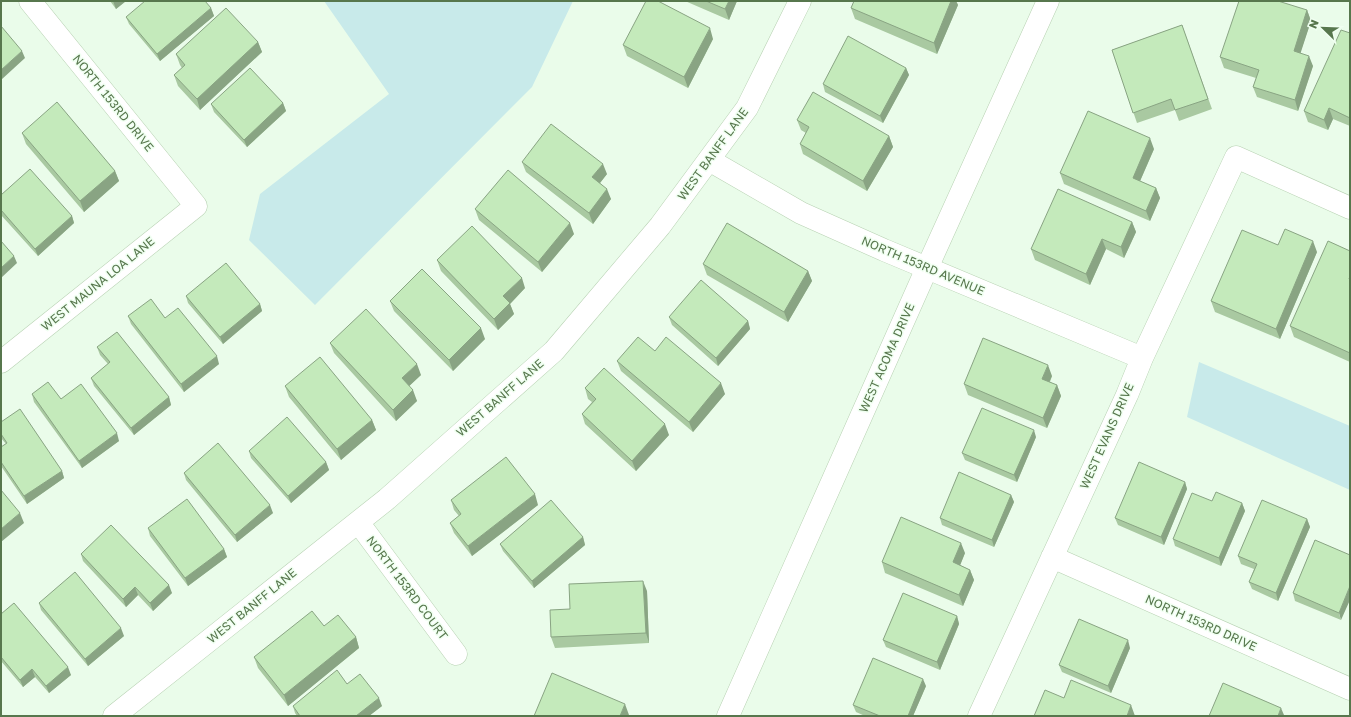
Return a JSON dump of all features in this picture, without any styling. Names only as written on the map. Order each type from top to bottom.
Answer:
[{"type":"street","name":"NORTH 153RD DRIVE","points":[[30,1],[196,206]]},
{"type":"street","name":"WEST BANFF LANE","points":[[114,716],[387,499],[554,351],[660,226],[747,108],[800,1]]},
{"type":"street","name":"WEST ACOMA DRIVE","points":[[728,716],[927,268],[1048,1]]},
{"type":"street","name":"WEST EVANS DRIVE","points":[[979,716],[1142,358],[1236,157],[1350,208]]},
{"type":"street","name":"NORTH 153RD AVENUE","points":[[710,160],[801,213],[927,268],[1142,358]]},
{"type":"street","name":"WEST MAUNA LOA LANE","points":[[1,362],[196,206]]},
{"type":"street","name":"NORTH 153RD COURT","points":[[358,522],[456,654]]},
{"type":"street","name":"NORTH 153RD DRIVE","points":[[1052,557],[1350,689]]},
{"type":"shaded area","points":[[324,1],[573,1],[532,87],[315,305],[249,240],[260,194],[389,94]]},
{"type":"shaded area","points":[[1199,362],[1350,426],[1350,490],[1187,417]]},
{"type":"building","points":[[145,1],[205,1],[211,8],[157,54],[126,17]]},
{"type":"building","points":[[646,1],[658,1],[710,28],[684,77],[623,45]]},
{"type":"building","points":[[706,1],[729,1],[725,9]]},
{"type":"building","points":[[854,1],[951,1],[934,43],[851,8]]},
{"type":"building","points":[[1239,1],[1278,1],[1307,10],[1294,51],[1309,56],[1295,100],[1253,87],[1259,70],[1220,57]]},
{"type":"building","points":[[226,8],[258,42],[197,99],[174,75],[185,65],[176,54]]},
{"type":"building","points":[[1182,25],[1208,99],[1175,110],[1171,99],[1133,113],[1112,50]]},
{"type":"building","points":[[1,26],[22,51],[1,70]]},
{"type":"building","points":[[1341,30],[1350,33],[1350,118],[1329,108],[1324,120],[1304,111]]},
{"type":"building","points":[[848,36],[906,68],[880,116],[823,84]]},
{"type":"building","points":[[250,68],[283,103],[244,140],[211,104]]},
{"type":"building","points":[[813,92],[889,136],[863,181],[800,144],[809,127],[797,120]]},
{"type":"building","points":[[57,102],[115,171],[80,201],[22,133]]},
{"type":"building","points":[[1088,111],[1150,138],[1133,178],[1156,188],[1146,211],[1060,173]]},
{"type":"building","points":[[551,124],[603,164],[592,177],[607,189],[589,213],[522,162]]},
{"type":"building","points":[[30,169],[72,216],[35,249],[1,210],[1,195]]},
{"type":"building","points":[[508,170],[570,223],[538,262],[475,209]]},
{"type":"building","points":[[1058,189],[1132,222],[1121,247],[1102,239],[1086,274],[1031,249]]},
{"type":"building","points":[[727,223],[808,271],[784,312],[703,264]]},
{"type":"building","points":[[472,226],[522,278],[503,296],[510,303],[494,319],[437,260]]},
{"type":"building","points":[[1285,229],[1313,241],[1276,329],[1211,301],[1242,230],[1278,245]]},
{"type":"building","points":[[1,241],[14,256],[1,268]]},
{"type":"building","points":[[1328,241],[1350,251],[1350,353],[1290,326]]},
{"type":"building","points":[[226,263],[260,304],[220,337],[186,296]]},
{"type":"building","points":[[422,269],[481,328],[449,360],[390,301]]},
{"type":"building","points":[[701,280],[748,321],[716,358],[669,317]]},
{"type":"building","points":[[151,299],[165,318],[178,308],[217,356],[181,384],[128,316]]},
{"type":"building","points":[[366,309],[417,364],[402,378],[413,390],[393,410],[330,343]]},
{"type":"building","points":[[117,332],[169,397],[131,428],[91,378],[110,362],[97,347]]},
{"type":"building","points":[[638,337],[655,351],[666,337],[721,383],[689,422],[617,361]]},
{"type":"building","points":[[983,338],[1048,365],[1042,379],[1057,385],[1043,418],[964,384]]},
{"type":"building","points":[[320,357],[372,420],[337,449],[285,386]]},
{"type":"building","points":[[604,368],[665,424],[632,461],[582,414],[596,399],[585,388]]},
{"type":"building","points":[[48,382],[61,399],[81,384],[117,433],[79,461],[32,394]]},
{"type":"building","points":[[982,408],[1034,430],[1014,475],[962,453]]},
{"type":"building","points":[[20,409],[62,471],[24,496],[1,462],[1,447],[7,443],[1,434],[1,422]]},
{"type":"building","points":[[287,417],[326,462],[288,496],[249,451]]},
{"type":"building","points":[[218,443],[270,505],[235,535],[184,473]]},
{"type":"building","points":[[506,457],[535,494],[468,546],[450,523],[461,514],[451,500]]},
{"type":"building","points":[[1139,462],[1185,482],[1161,537],[1115,518]]},
{"type":"building","points":[[959,472],[1011,495],[992,540],[940,518]]},
{"type":"building","points":[[1,490],[20,513],[1,529]]},
{"type":"building","points":[[1216,492],[1242,503],[1219,558],[1173,539],[1192,493],[1212,501]]},
{"type":"building","points":[[187,499],[224,549],[185,578],[148,528]]},
{"type":"building","points":[[551,500],[583,537],[532,581],[500,544]]},
{"type":"building","points":[[1262,500],[1307,519],[1276,593],[1249,582],[1257,564],[1238,556]]},
{"type":"building","points":[[901,517],[961,543],[953,562],[970,570],[959,595],[882,562]]},
{"type":"building","points":[[111,525],[169,585],[150,603],[135,587],[123,599],[81,554]]},
{"type":"building","points":[[1315,540],[1350,555],[1350,586],[1339,613],[1293,593]]},
{"type":"building","points":[[75,572],[121,628],[85,659],[39,603]]},
{"type":"building","points":[[643,581],[646,633],[551,637],[550,610],[570,609],[569,584]]},
{"type":"building","points":[[903,593],[957,616],[937,662],[883,640]]},
{"type":"building","points":[[14,603],[68,667],[46,686],[32,669],[20,680],[1,657],[1,614]]},
{"type":"building","points":[[312,611],[324,626],[338,615],[356,637],[284,695],[254,657]]},
{"type":"building","points":[[1079,619],[1128,640],[1108,686],[1059,665]]},
{"type":"building","points":[[873,658],[923,679],[908,716],[880,716],[853,705]]},
{"type":"building","points":[[337,670],[347,684],[360,674],[379,698],[356,716],[300,716],[293,706]]},
{"type":"building","points":[[552,673],[625,704],[620,716],[534,716]]},
{"type":"building","points":[[1071,680],[1131,705],[1127,716],[1034,716],[1045,690],[1064,698]]},
{"type":"building","points":[[1223,683],[1281,708],[1278,716],[1209,716]]}]
